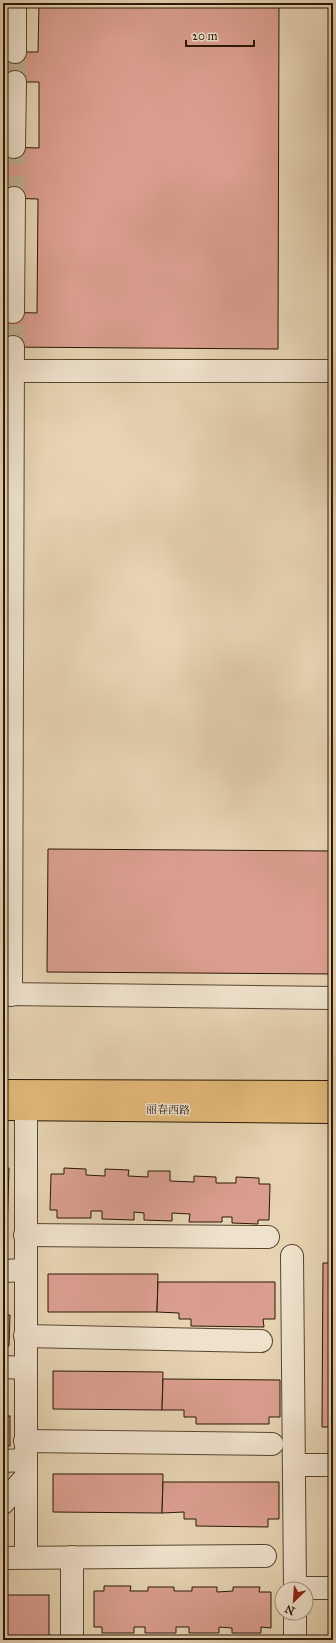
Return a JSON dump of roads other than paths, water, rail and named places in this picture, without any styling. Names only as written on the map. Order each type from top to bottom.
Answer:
[{"type":"main road","name":"丽春西路","points":[[3,1091],[333,1092]]},
{"type":"main road","name":"丽春西路","points":[[3,1109],[333,1112]]},
{"type":"lane","points":[[15,3],[15,52]]},
{"type":"lane","points":[[14,147],[9,108],[15,82]]},
{"type":"lane","points":[[13,312],[14,198]]},
{"type":"lane","points":[[13,347],[8,371],[7,995],[333,998]]},
{"type":"lane","points":[[8,371],[333,371]]},
{"type":"lane","points":[[26,1109],[26,1557]]},
{"type":"lane","points":[[25,1235],[268,1237]]},
{"type":"lane","points":[[292,1256],[295,1581]]},
{"type":"lane","points":[[3,1270],[25,1270]]},
{"type":"lane","points":[[25,1336],[261,1341]]},
{"type":"lane","points":[[3,1367],[25,1368]]},
{"type":"lane","points":[[3,1461],[272,1444]]},
{"type":"lane","points":[[3,1503],[25,1460]]},
{"type":"lane","points":[[294,1465],[333,1465]]},
{"type":"lane","points":[[3,1558],[265,1556]]},
{"type":"lane","points":[[72,1557],[72,1640]]},
{"type":"lane","points":[[314,1588],[333,1588]]},
{"type":"lane","points":[[295,1621],[295,1640]]},
{"type":"tunnel","points":[[15,52],[15,82]]},
{"type":"tunnel","points":[[14,147],[14,198]]},
{"type":"tunnel","points":[[13,312],[13,347]]}]
